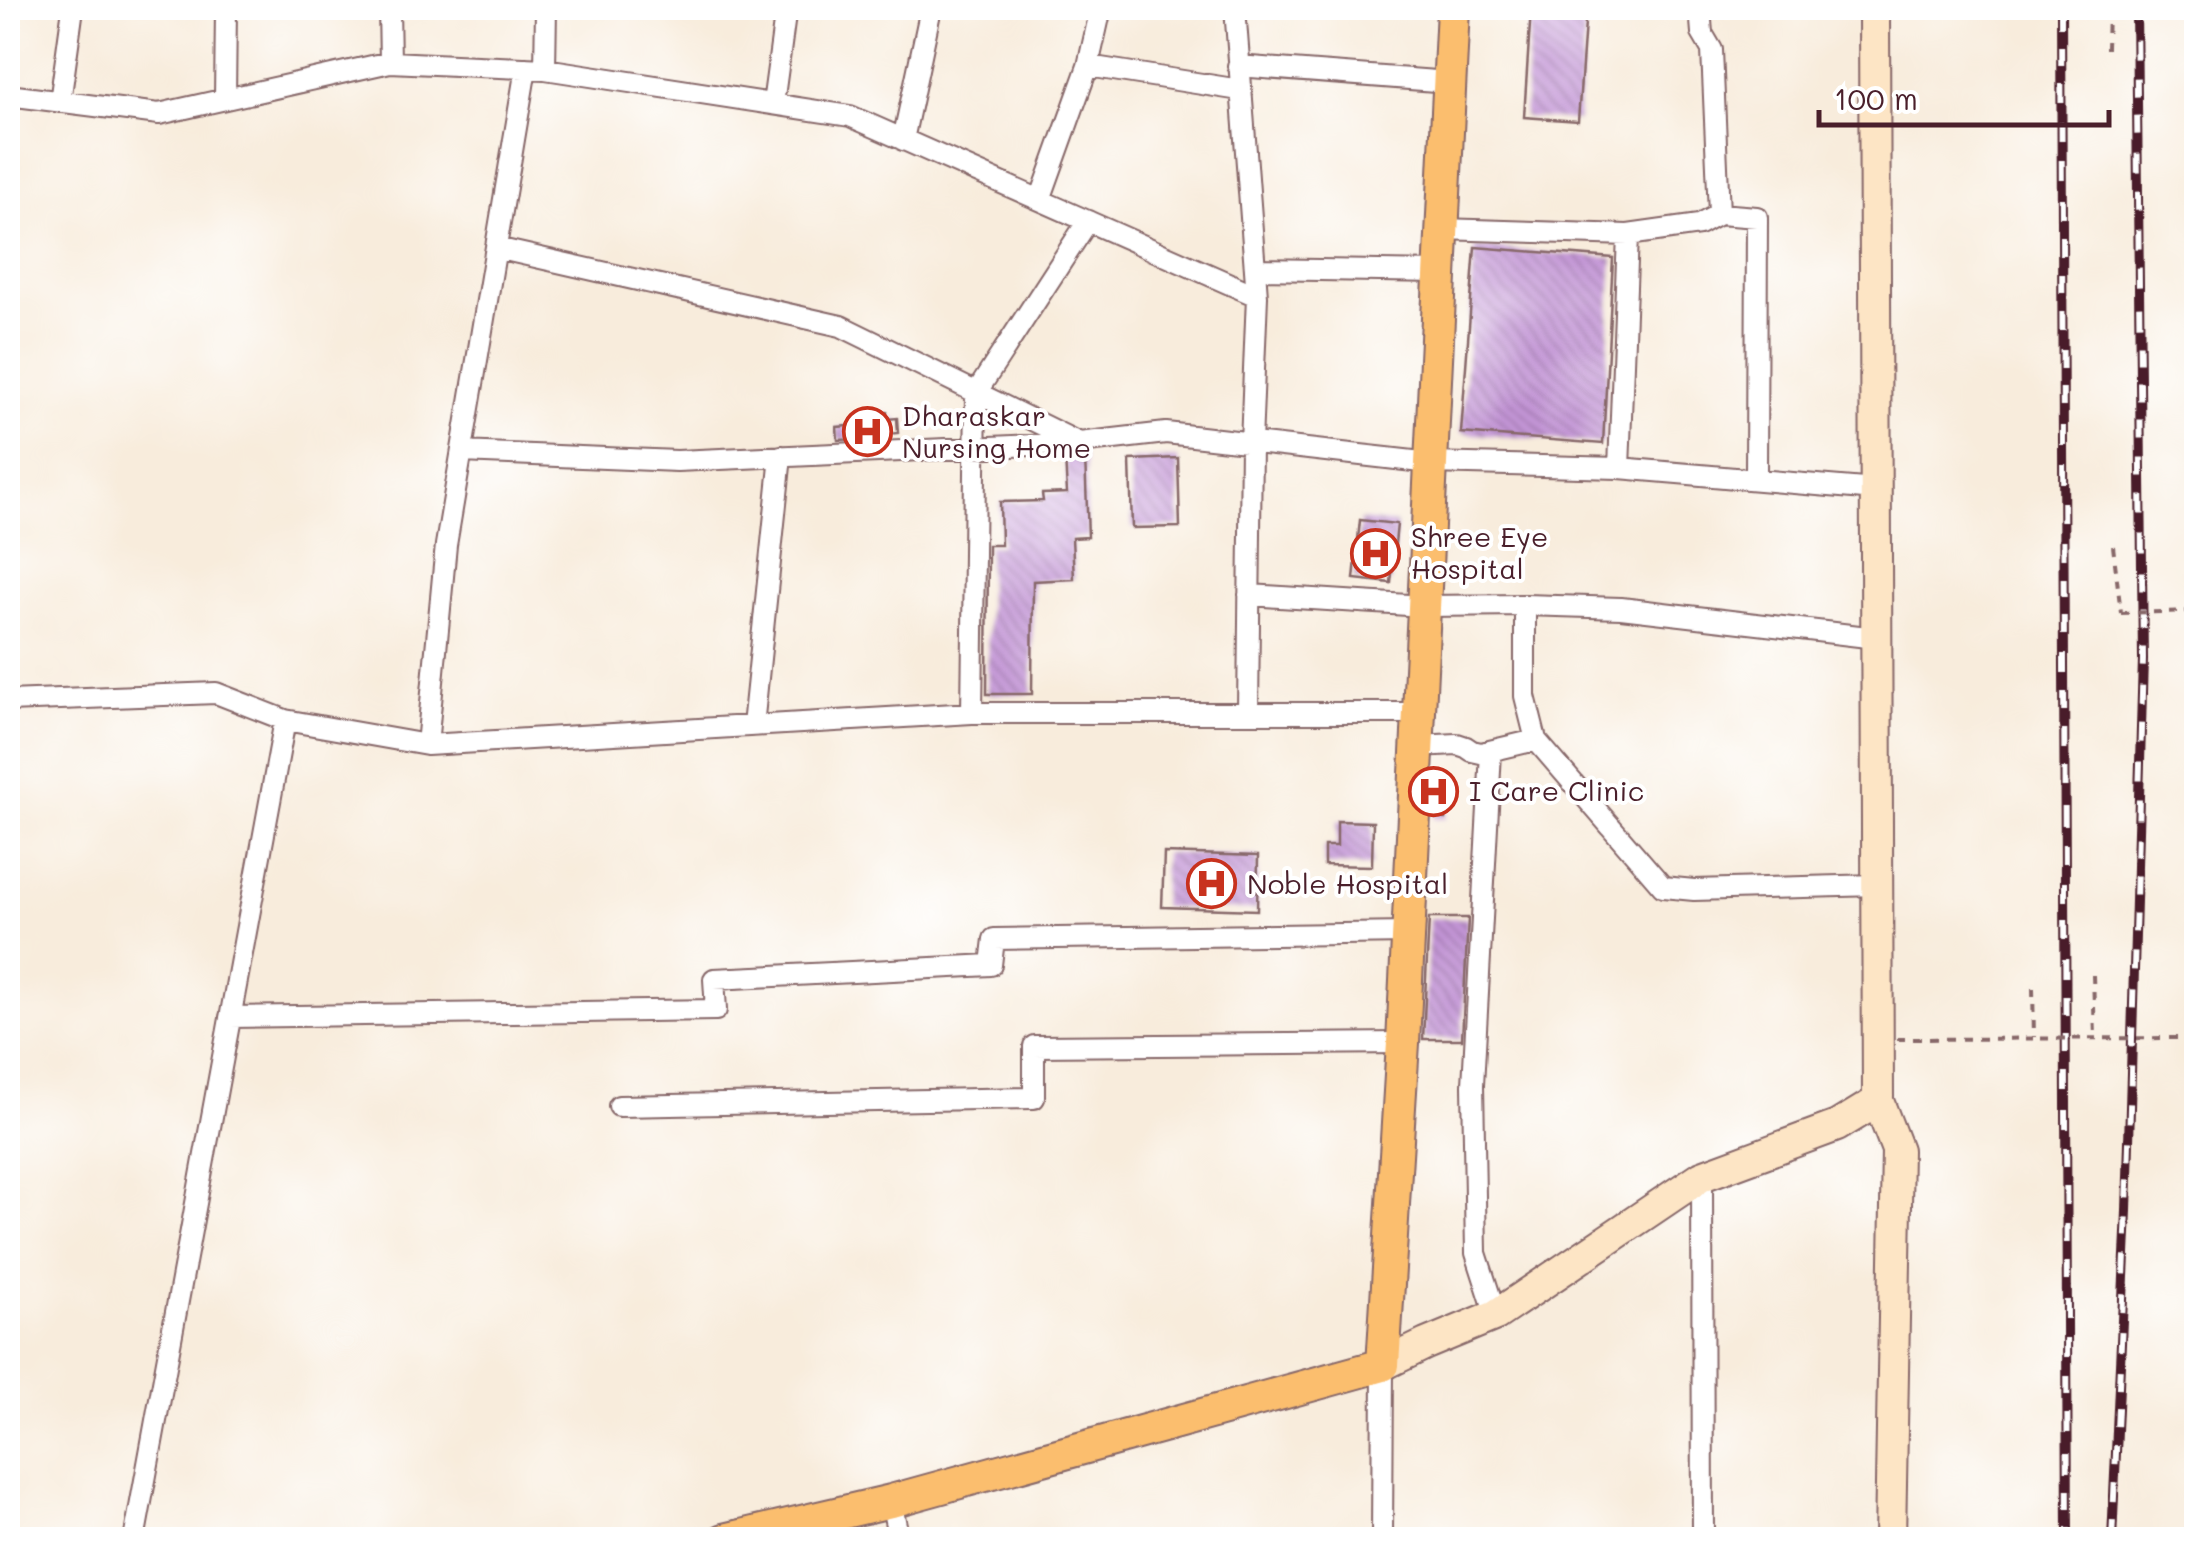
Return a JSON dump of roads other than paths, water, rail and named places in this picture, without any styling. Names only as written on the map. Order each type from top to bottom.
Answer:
[{"type":"main road","points":[[724,1540],[890,1502],[1384,1365],[1453,8]]},
{"type":"street","points":[[60,102],[73,8]]},
{"type":"street","points":[[225,99],[226,8]]},
{"type":"street","points":[[389,8],[390,62]]},
{"type":"street","points":[[427,745],[446,544],[496,248],[546,8]]},
{"type":"street","points":[[773,104],[786,8]]},
{"type":"street","points":[[904,140],[932,8]]},
{"type":"street","points":[[1040,200],[1088,66],[1101,8]]},
{"type":"street","points":[[1235,8],[1257,296],[1248,712]]},
{"type":"street","points":[[1700,8],[1702,32],[1712,50],[1719,214]]},
{"type":"street","points":[[1874,8],[1878,1101],[1898,1150],[1890,1540]]},
{"type":"street","points":[[8,95],[159,114],[390,62],[535,68],[850,116],[1257,296]]},
{"type":"street","points":[[1088,66],[1240,90]]},
{"type":"street","points":[[1238,66],[1449,82]]},
{"type":"street","points":[[1442,228],[1628,235],[1700,225],[1719,214],[1756,217],[1756,478]]},
{"type":"street","points":[[972,713],[976,392],[1088,222]]},
{"type":"street","points":[[1619,468],[1628,235]]},
{"type":"street","points":[[496,248],[840,326],[1079,443]]},
{"type":"street","points":[[1255,269],[1440,272]]},
{"type":"street","points":[[462,452],[677,461],[1079,443],[1166,434],[1431,462],[1619,468],[1876,490]]},
{"type":"street","points":[[752,726],[781,456]]},
{"type":"street","points":[[1249,596],[1424,606],[1622,608],[1876,638]]},
{"type":"street","points":[[1525,605],[1525,696],[1536,740],[1664,887],[1694,890],[1878,885]]},
{"type":"street","points":[[8,701],[216,693],[285,720],[427,745],[972,713],[1248,712],[1418,730],[1472,751],[1491,752],[1536,740]]},
{"type":"street","points":[[134,1540],[285,720]]},
{"type":"street","points":[[1491,752],[1473,1086],[1476,1253],[1496,1315]]},
{"type":"street","points":[[230,1017],[716,1010],[714,979],[991,965],[994,939],[1408,933]]},
{"type":"street","points":[[619,1106],[1034,1098],[1034,1046],[1403,1042]]},
{"type":"street","points":[[1382,1540],[1384,1365],[1496,1315],[1702,1176],[1837,1126],[1878,1101]]},
{"type":"street","points":[[1702,1176],[1703,1540]]},
{"type":"street","points":[[890,1502],[898,1540]]},
{"type":"railway","points":[[2061,8],[2068,1540]]},
{"type":"railway","points":[[2112,1540],[2127,1211],[2143,659],[2136,8]]},
{"type":"place","name":"Dharaskar Nursing Home","points":[[867,432]]},
{"type":"place","name":"Shree Eye Hospital","points":[[1376,553]]},
{"type":"place","name":"I Care Clinic","points":[[1434,791]]},
{"type":"place","name":"Noble Hospital","points":[[1212,884]]}]
